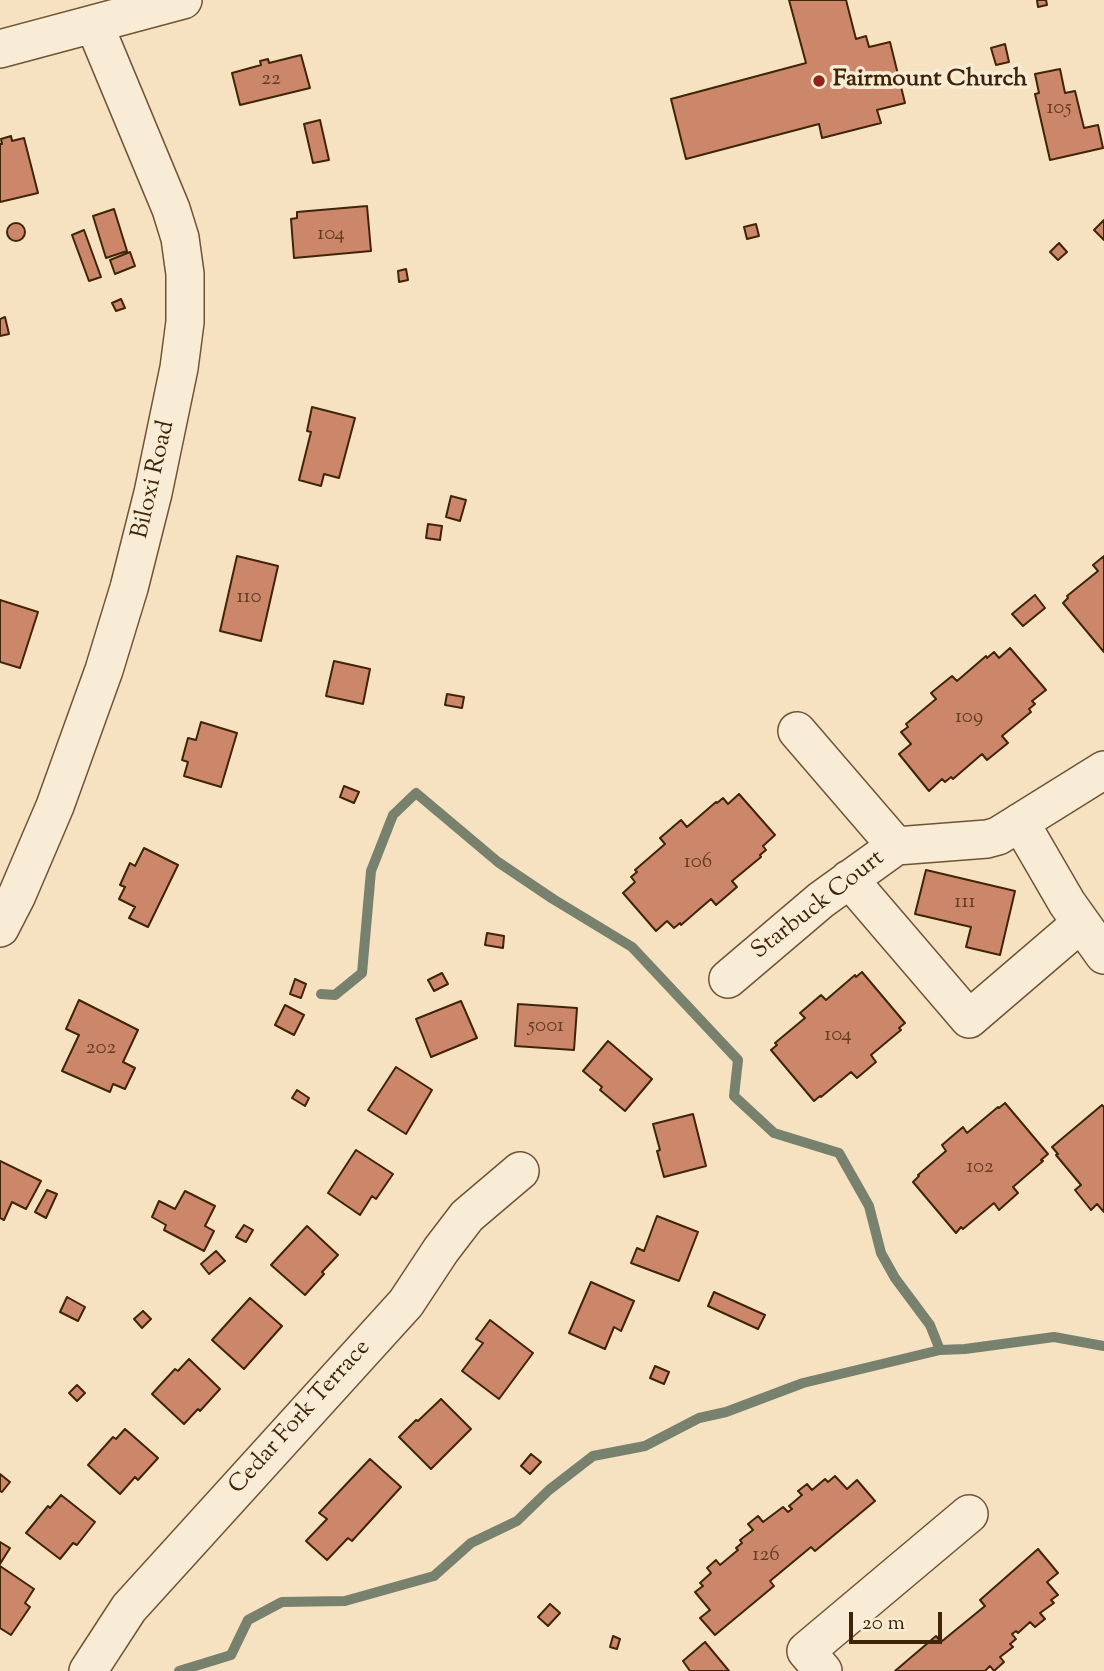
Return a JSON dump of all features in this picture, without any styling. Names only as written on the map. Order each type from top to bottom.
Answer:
[{"type":"street","points":[[0,49],[183,0]]},
{"type":"street","name":"Biloxi Road","points":[[0,928],[55,806],[104,670],[129,588],[153,493],[179,369],[185,322],[185,274],[171,209],[94,24]]},
{"type":"street","points":[[797,731],[896,846]]},
{"type":"street","name":"Starbuck Court","points":[[728,979],[821,900],[896,846],[998,836],[1104,770]]},
{"type":"street","points":[[1020,822],[1067,903],[1104,956]]},
{"type":"street","points":[[849,878],[969,1019],[1081,923]]},
{"type":"street","name":"Cedar Fork Terrace","points":[[88,1671],[129,1608],[406,1303],[467,1216],[520,1171]]},
{"type":"street","points":[[814,1661],[969,1514]]},
{"type":"building","name":"Fairmount Church","points":[[789,0],[846,0],[856,39],[866,36],[869,47],[890,42],[905,103],[877,110],[881,123],[822,138],[819,124],[686,159],[671,99],[806,63]]},
{"type":"building","points":[[1037,0],[1046,0],[1047,5],[1038,7]]},
{"type":"building","points":[[1005,44],[1009,62],[996,65],[991,48]]},
{"type":"building","points":[[301,55],[310,88],[240,105],[232,73],[261,65],[260,61],[268,59],[269,63]]},
{"type":"building","points":[[1060,69],[1065,93],[1075,91],[1084,128],[1098,125],[1103,148],[1050,160],[1035,94],[1039,93],[1035,74]]},
{"type":"building","points":[[320,120],[329,160],[313,163],[304,124]]},
{"type":"building","points":[[11,136],[12,141],[24,138],[38,193],[0,202],[0,144],[1,139]]},
{"type":"building","points":[[367,206],[371,251],[294,258],[291,219],[297,218],[297,212]]},
{"type":"building","points":[[114,209],[127,251],[106,258],[93,216]]},
{"type":"building","points":[[1104,220],[1104,240],[1094,230]]},
{"type":"building","points":[[12,223],[20,223],[25,232],[23,239],[12,241],[7,236],[7,228]]},
{"type":"building","points":[[756,224],[759,236],[747,239],[744,227]]},
{"type":"building","points":[[84,230],[101,277],[89,281],[72,235]]},
{"type":"building","points":[[1059,243],[1067,252],[1058,260],[1050,252]]},
{"type":"building","points":[[130,252],[135,266],[115,274],[110,260]]},
{"type":"building","points":[[406,269],[408,280],[399,282],[398,271]]},
{"type":"building","points":[[121,299],[125,308],[116,311],[112,303]]},
{"type":"building","points":[[5,317],[9,334],[0,336],[0,319]]},
{"type":"building","points":[[312,407],[355,418],[339,478],[324,474],[321,486],[299,480],[311,432],[307,431]]},
{"type":"building","points":[[451,496],[466,500],[460,521],[446,517]]},
{"type":"building","points":[[428,524],[442,526],[440,540],[426,538]]},
{"type":"building","points":[[237,556],[278,566],[261,641],[220,631]]},
{"type":"building","points":[[1104,556],[1104,652],[1063,603],[1067,596],[1098,571],[1093,565]]},
{"type":"building","points":[[1035,595],[1045,608],[1023,626],[1012,614]]},
{"type":"building","points":[[0,600],[38,612],[20,668],[0,662]]},
{"type":"building","points":[[1010,648],[1046,690],[1032,701],[1035,704],[1029,709],[1031,712],[1002,736],[1008,743],[987,760],[982,754],[953,779],[951,777],[945,782],[942,779],[929,791],[899,754],[911,744],[901,732],[908,727],[906,724],[936,699],[931,693],[952,676],[957,681],[986,656],[987,658],[994,652],[999,658]]},
{"type":"building","points":[[334,661],[370,669],[363,704],[326,696]]},
{"type":"building","points":[[447,694],[464,697],[462,708],[445,705]]},
{"type":"building","points":[[201,722],[237,733],[221,787],[184,776],[188,762],[182,760],[188,738],[196,740]]},
{"type":"building","points":[[344,786],[359,792],[354,803],[340,797]]},
{"type":"building","points":[[739,794],[775,835],[763,846],[766,850],[732,881],[737,887],[716,905],[711,899],[681,925],[680,923],[674,928],[667,921],[656,931],[623,893],[635,882],[631,877],[637,872],[635,870],[665,844],[660,838],[681,820],[687,827],[716,802],[723,798],[728,804]]},
{"type":"building","points":[[144,848],[178,865],[148,927],[129,918],[135,907],[119,899],[125,887],[120,885],[130,863],[135,866]]},
{"type":"building","points":[[926,870],[1015,891],[1000,955],[966,947],[971,927],[915,914]]},
{"type":"building","points":[[487,933],[504,936],[503,948],[485,945]]},
{"type":"building","points":[[862,972],[905,1023],[899,1028],[901,1030],[871,1055],[876,1062],[857,1078],[851,1072],[814,1101],[771,1050],[777,1045],[775,1043],[805,1018],[800,1013],[821,995],[826,1000]]},
{"type":"building","points":[[442,973],[448,984],[434,991],[428,980]]},
{"type":"building","points":[[295,979],[306,984],[301,998],[290,994]]},
{"type":"building","points":[[79,1000],[138,1030],[123,1062],[135,1068],[125,1089],[113,1084],[110,1092],[62,1071],[79,1035],[66,1029]]},
{"type":"building","points":[[461,1001],[477,1038],[431,1057],[416,1019]]},
{"type":"building","points":[[518,1004],[577,1008],[574,1050],[515,1046]]},
{"type":"building","points":[[285,1005],[304,1015],[294,1035],[275,1025]]},
{"type":"building","points":[[608,1041],[652,1079],[625,1111],[583,1071]]},
{"type":"building","points":[[396,1067],[432,1090],[406,1134],[368,1110]]},
{"type":"building","points":[[297,1090],[309,1098],[305,1106],[292,1098]]},
{"type":"building","points":[[1005,1103],[1048,1154],[1013,1187],[1018,1193],[999,1210],[994,1203],[956,1233],[913,1182],[946,1151],[942,1145],[963,1127],[967,1133]]},
{"type":"building","points":[[1102,1105],[1104,1212],[1097,1204],[1091,1210],[1075,1190],[1081,1185],[1052,1147]]},
{"type":"building","points":[[693,1114],[706,1166],[664,1177],[653,1124]]},
{"type":"building","points":[[356,1150],[393,1174],[376,1199],[372,1196],[360,1215],[328,1193]]},
{"type":"building","points":[[0,1161],[41,1181],[26,1209],[12,1202],[4,1220],[0,1218]]},
{"type":"building","points":[[47,1190],[57,1194],[46,1218],[35,1212]]},
{"type":"building","points":[[185,1191],[215,1206],[205,1226],[214,1231],[204,1251],[164,1230],[166,1225],[152,1217],[159,1201],[175,1209]]},
{"type":"building","points":[[657,1216],[698,1232],[679,1281],[631,1263],[637,1248],[644,1251]]},
{"type":"building","points":[[244,1225],[253,1230],[246,1242],[236,1237]]},
{"type":"building","points":[[307,1226],[338,1255],[305,1295],[271,1265]]},
{"type":"building","points":[[216,1251],[225,1261],[209,1274],[201,1264]]},
{"type":"building","points":[[591,1282],[634,1301],[621,1331],[614,1327],[605,1349],[569,1333]]},
{"type":"building","points":[[714,1292],[765,1315],[758,1329],[708,1306]]},
{"type":"building","points":[[67,1297],[85,1307],[78,1321],[60,1312]]},
{"type":"building","points":[[250,1298],[282,1326],[244,1369],[212,1340]]},
{"type":"building","points":[[143,1311],[151,1319],[142,1328],[134,1319]]},
{"type":"building","points":[[490,1320],[533,1353],[499,1399],[462,1371],[483,1343],[476,1339]]},
{"type":"building","points":[[189,1359],[220,1389],[184,1424],[152,1394],[175,1369],[178,1371]]},
{"type":"building","points":[[655,1366],[669,1372],[664,1384],[650,1378]]},
{"type":"building","points":[[77,1385],[85,1393],[77,1401],[69,1393]]},
{"type":"building","points":[[441,1399],[471,1429],[431,1469],[399,1437]]},
{"type":"building","points":[[125,1429],[158,1458],[138,1480],[135,1477],[120,1494],[88,1465],[113,1437],[116,1439]]},
{"type":"building","points":[[531,1454],[541,1462],[530,1474],[521,1466]]},
{"type":"building","points":[[370,1459],[401,1487],[352,1541],[348,1538],[327,1560],[306,1541],[327,1519],[319,1513]]},
{"type":"building","points":[[0,1474],[10,1482],[2,1492],[0,1491]]},
{"type":"building","points":[[835,1476],[847,1489],[857,1480],[875,1501],[815,1551],[811,1547],[770,1581],[774,1586],[715,1635],[700,1618],[710,1610],[695,1592],[703,1586],[700,1583],[711,1573],[707,1568],[716,1560],[720,1565],[738,1550],[736,1548],[742,1543],[740,1540],[753,1530],[748,1524],[758,1516],[763,1522],[783,1507],[788,1512],[792,1509],[789,1506],[802,1495],[798,1491],[807,1484],[812,1490],[825,1479],[828,1482]]},
{"type":"building","points":[[61,1495],[95,1522],[77,1545],[73,1543],[60,1559],[26,1533],[48,1506],[50,1508]]},
{"type":"building","points":[[0,1542],[10,1548],[0,1564]]},
{"type":"building","points":[[1038,1549],[1058,1573],[1047,1582],[1058,1595],[1051,1600],[1054,1603],[1040,1613],[1045,1619],[1035,1627],[1030,1622],[1018,1633],[1016,1631],[1012,1634],[1016,1639],[1010,1644],[1013,1647],[1000,1657],[1004,1662],[994,1671],[990,1666],[985,1671],[895,1671],[936,1636],[941,1642],[985,1606],[980,1600]]},
{"type":"building","points":[[0,1566],[34,1589],[25,1603],[30,1607],[11,1635],[0,1628]]},
{"type":"building","points":[[550,1604],[560,1613],[548,1626],[538,1617]]},
{"type":"building","points":[[613,1636],[620,1639],[617,1649],[610,1647]]},
{"type":"building","points":[[705,1642],[729,1671],[690,1671],[683,1661]]},
{"type":"waterway","points":[[321,994],[335,995],[362,973],[371,871],[393,815],[416,793],[498,862],[632,947],[738,1060],[734,1096],[774,1133],[839,1153],[869,1206],[881,1253],[895,1278],[930,1325],[940,1350]]},
{"type":"waterway","points":[[179,1671],[231,1655],[248,1620],[282,1602],[345,1601],[434,1576],[471,1543],[517,1521],[549,1490],[593,1456],[645,1446],[699,1418],[726,1412],[803,1383],[940,1350],[1054,1337],[1104,1346]]},
{"type":"place","name":"Fairmount Church","points":[[819,81]]}]
